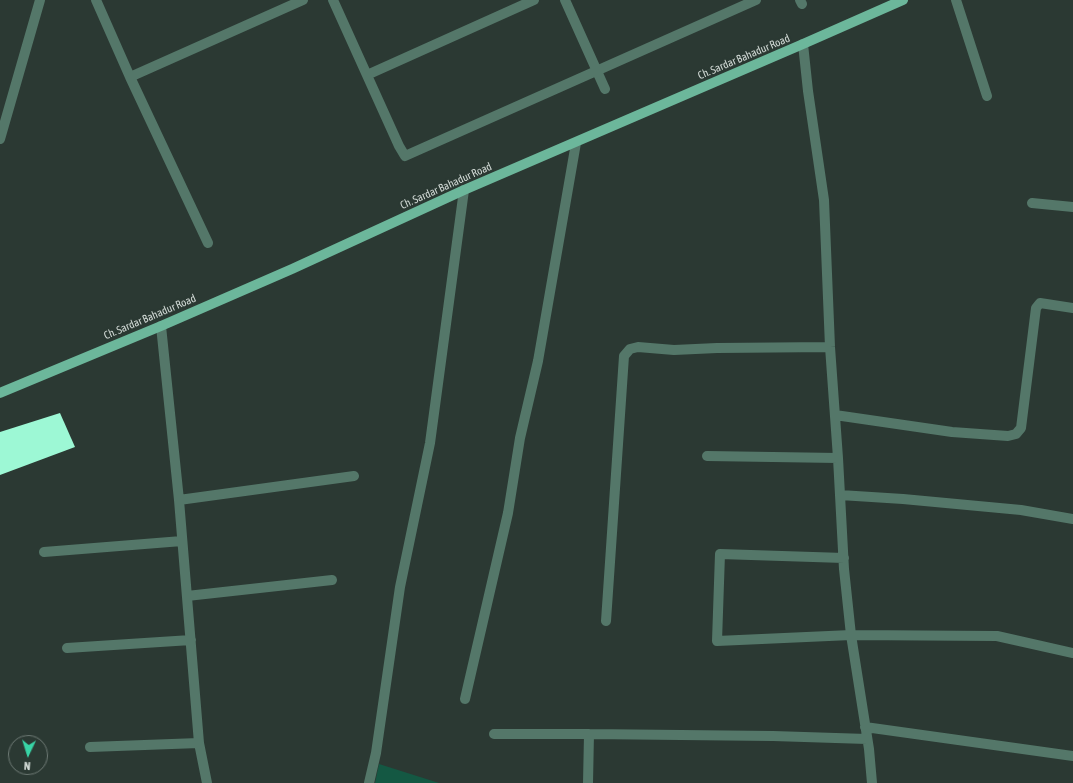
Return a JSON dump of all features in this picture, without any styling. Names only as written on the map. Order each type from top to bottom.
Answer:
[{"type":"main road","name":"Ch. Sardar Bahadur Road","points":[[0,393],[161,326],[292,269],[464,190],[576,143],[903,0]]},
{"type":"street","points":[[0,139],[40,0]]},
{"type":"street","points":[[96,0],[130,77],[208,243]]},
{"type":"street","points":[[130,77],[303,0]]},
{"type":"street","points":[[333,0],[399,146],[405,156],[756,0]]},
{"type":"street","points":[[367,75],[534,0]]},
{"type":"street","points":[[565,0],[605,89]]},
{"type":"street","points":[[956,0],[987,96]]},
{"type":"street","points":[[803,44],[808,91],[824,200],[830,347],[844,558],[851,635],[867,739],[872,783]]},
{"type":"street","points":[[465,699],[508,513],[520,438],[538,361],[576,143]]},
{"type":"street","points":[[369,783],[376,753],[400,587],[430,443],[464,190]]},
{"type":"street","points":[[1032,203],[1073,206]]},
{"type":"street","points":[[835,415],[952,432],[1008,436],[1016,434],[1021,428],[1036,308],[1040,303],[1073,308]]},
{"type":"street","points":[[161,326],[179,500],[199,742],[207,783]]},
{"type":"street","points":[[606,622],[624,356],[630,350],[638,347],[674,350],[830,347]]},
{"type":"street","points":[[707,456],[838,458]]},
{"type":"street","points":[[179,500],[354,476]]},
{"type":"street","points":[[840,495],[903,499],[1021,510],[1073,520]]},
{"type":"street","points":[[44,552],[182,541]]},
{"type":"street","points":[[844,558],[720,554],[717,641],[851,635],[997,636],[1073,653]]},
{"type":"street","points":[[187,596],[332,580]]},
{"type":"street","points":[[67,648],[191,640]]},
{"type":"street","points":[[865,727],[1073,756]]},
{"type":"street","points":[[494,734],[773,736],[867,739]]},
{"type":"street","points":[[588,783],[590,734]]},
{"type":"street","points":[[90,747],[199,742]]},
{"type":"green space","points":[[379,764],[439,783],[375,783]]},
{"type":"building","points":[[60,413],[75,447],[0,475],[0,432]]}]
